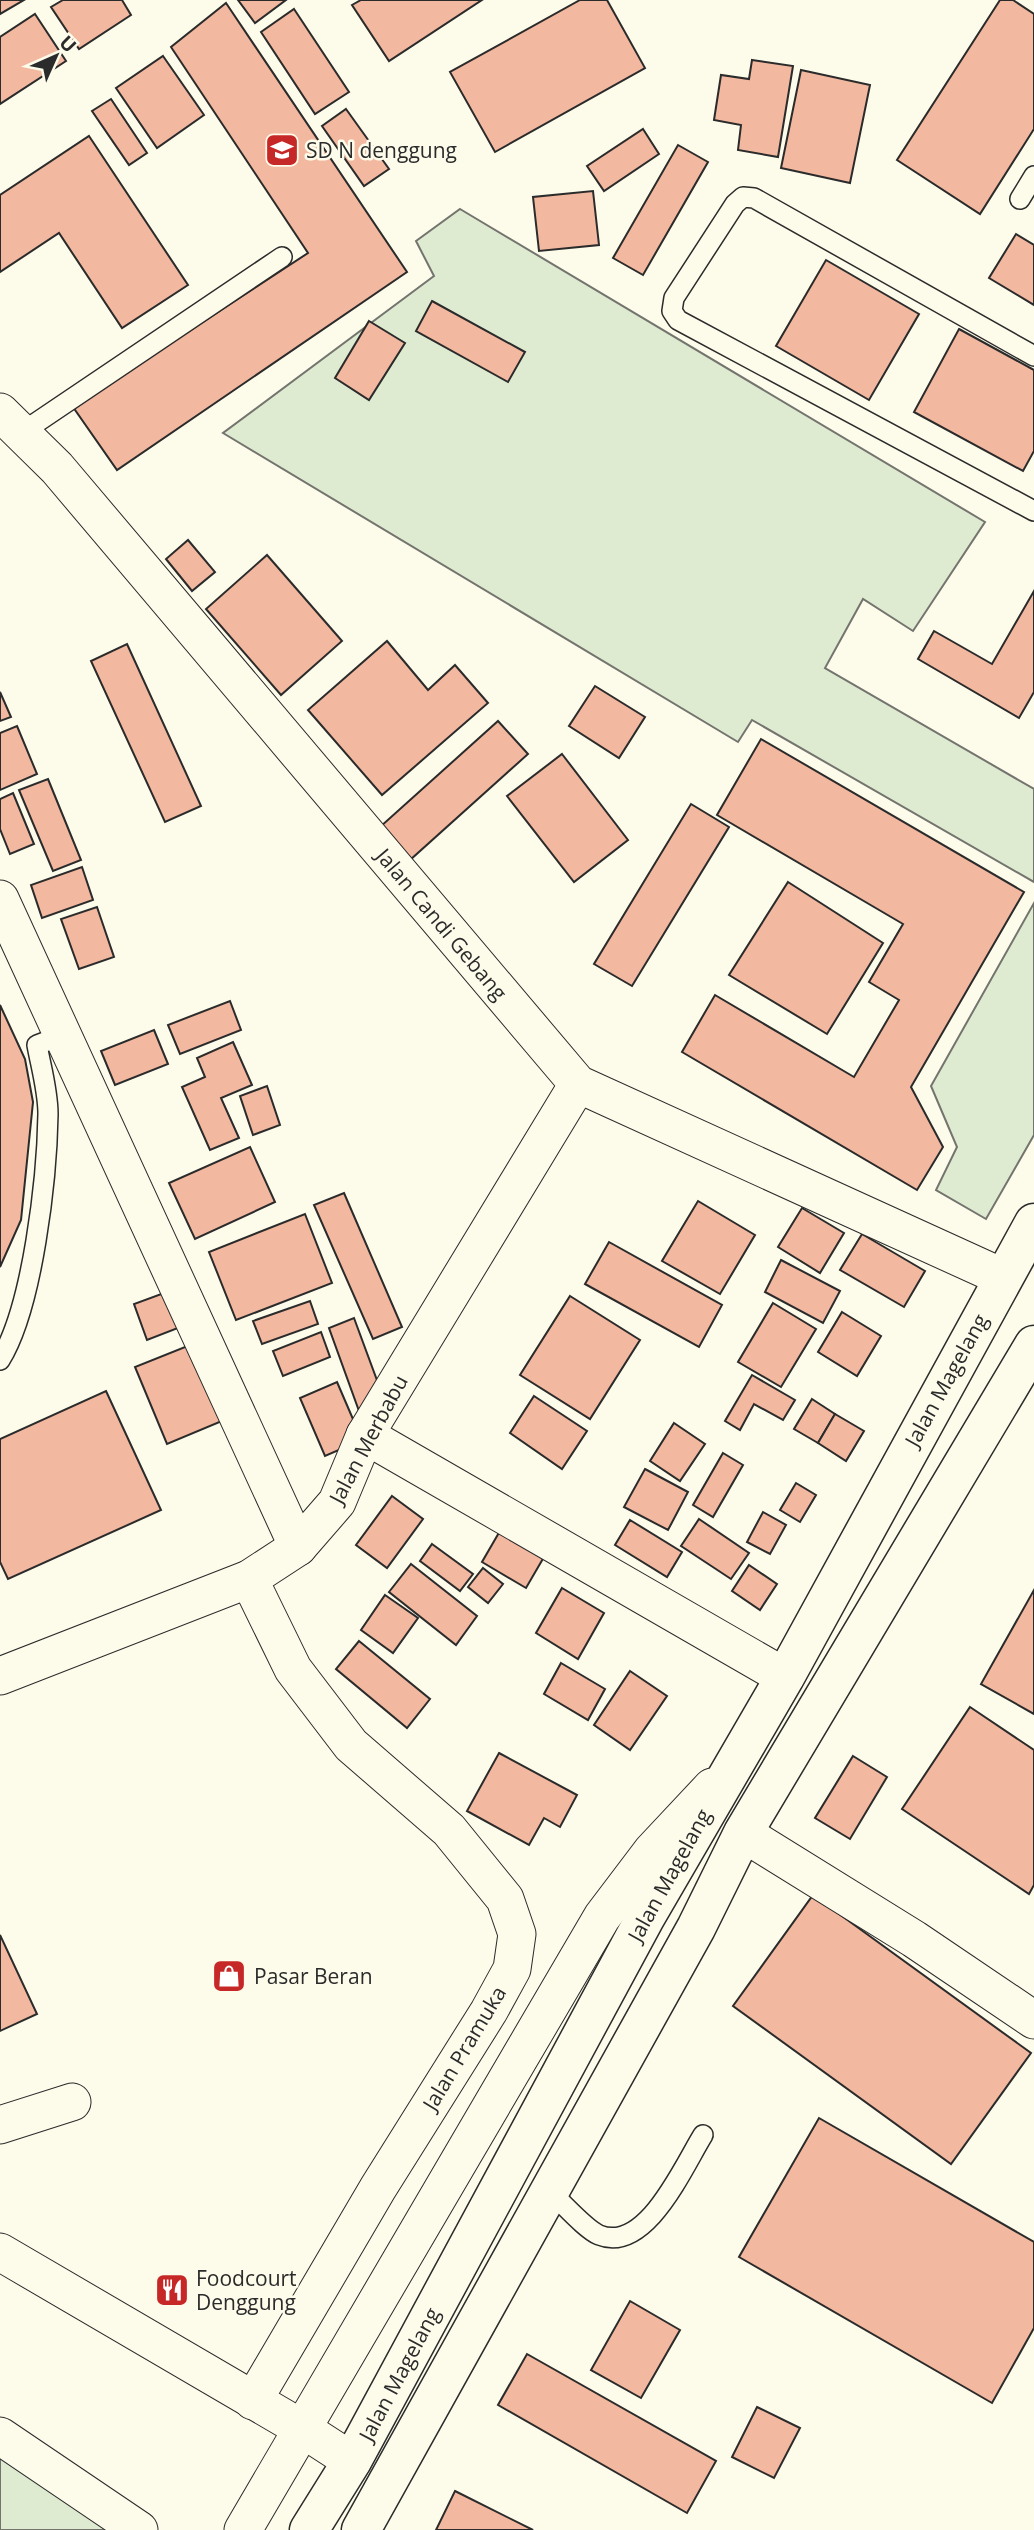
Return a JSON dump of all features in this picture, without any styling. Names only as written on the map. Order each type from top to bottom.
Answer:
[{"type":"highway","name":"Jalan Magelang","points":[[309,2530],[352,2461],[645,1918],[729,1769],[785,1677],[1034,1223]]},
{"type":"highway","name":"Jalan Magelang","points":[[361,2530],[696,1928],[743,1833],[1031,1356]]},
{"type":"street","name":"Jalan Candi Gebang","points":[[11,423],[57,468],[578,1084],[1002,1277]]},
{"type":"street","points":[[0,899],[298,1547]]},
{"type":"street","name":"Jalan Merbabu","points":[[0,1676],[249,1579],[298,1547],[337,1502],[365,1436],[578,1084]]},
{"type":"street","points":[[365,1436],[785,1677]]},
{"type":"street","name":"Jalan Pramuka","points":[[249,1579],[293,1669],[351,1745],[449,1830],[505,1899],[517,1934],[512,1969],[489,2011],[378,2188],[253,2401]]},
{"type":"street","points":[[243,2530],[601,1917],[652,1851],[729,1769]]},
{"type":"street","points":[[743,1833],[914,1939],[1034,2020]]},
{"type":"street","points":[[0,2125],[72,2102]]},
{"type":"street","points":[[0,2252],[301,2428],[352,2461]]},
{"type":"street","points":[[0,2436],[139,2530]]},
{"type":"lane","points":[[1020,199],[1034,176]]},
{"type":"lane","points":[[1034,356],[754,198],[743,197],[734,204],[674,298],[672,311],[678,320],[1034,511]]},
{"type":"lane","points":[[11,423],[282,257]]},
{"type":"lane","points":[[0,1360],[18,1317],[40,1217],[48,1111],[37,1045],[63,1035]]},
{"type":"lane","points":[[550,2192],[598,2235],[622,2237],[647,2225],[703,2135]]},
{"type":"green space","points":[[460,209],[985,522],[913,631],[863,599],[825,668],[1034,789],[1034,882],[752,720],[738,742],[223,433],[434,276],[416,241]]},
{"type":"green space","points":[[1034,903],[1034,1135],[986,1219],[936,1190],[957,1147],[931,1086]]},
{"type":"green space","points":[[0,2439],[138,2530],[0,2530]]},
{"type":"building","points":[[0,0],[24,0],[0,14]]},
{"type":"building","points":[[63,0],[122,0],[131,15],[79,49],[51,7]]},
{"type":"building","points":[[238,0],[286,0],[255,23]]},
{"type":"building","points":[[361,0],[482,0],[389,61],[352,5]]},
{"type":"building","points":[[580,0],[607,0],[645,68],[495,152],[450,72]]},
{"type":"building","points":[[1000,0],[1013,0],[1034,14],[1034,129],[980,214],[897,160]]},
{"type":"building","name":"SD N denggung","points":[[226,3],[407,272],[117,470],[73,407],[308,253],[171,47]]},
{"type":"building","points":[[294,9],[349,92],[315,114],[261,32]]},
{"type":"building","points":[[35,14],[66,61],[0,104],[0,37]]},
{"type":"building","points":[[163,56],[204,115],[157,148],[116,88]]},
{"type":"building","points":[[752,60],[793,66],[778,157],[738,150],[741,125],[714,120],[721,75],[749,79]]},
{"type":"building","points":[[801,70],[870,85],[850,183],[781,168]]},
{"type":"building","points":[[111,99],[147,153],[129,165],[92,111]]},
{"type":"building","points":[[346,109],[389,169],[364,186],[322,126]]},
{"type":"building","points":[[643,129],[659,154],[604,191],[587,166]]},
{"type":"building","points":[[89,136],[188,285],[122,328],[59,233],[0,272],[0,195]]},
{"type":"building","points":[[678,145],[708,162],[643,275],[613,258]]},
{"type":"building","points":[[593,191],[599,245],[539,251],[533,197]]},
{"type":"building","points":[[1016,234],[1034,245],[1034,305],[989,278]]},
{"type":"building","points":[[826,260],[919,314],[869,400],[776,346]]},
{"type":"building","points":[[432,301],[525,352],[508,382],[416,331]]},
{"type":"building","points":[[369,321],[405,343],[369,400],[335,378]]},
{"type":"building","points":[[959,329],[1034,370],[1034,451],[1023,471],[914,412]]},
{"type":"building","points":[[188,540],[215,572],[192,591],[166,559]]},
{"type":"building","points":[[267,555],[342,641],[281,695],[206,609]]},
{"type":"building","points":[[1034,591],[1034,692],[1019,718],[918,659],[934,631],[992,664]]},
{"type":"building","points":[[387,641],[428,690],[455,665],[488,703],[382,795],[308,710]]},
{"type":"building","points":[[127,644],[201,806],[165,822],[91,661]]},
{"type":"building","points":[[595,686],[645,717],[619,758],[569,726]]},
{"type":"building","points":[[0,692],[11,717],[0,721]]},
{"type":"building","points":[[498,721],[528,754],[410,860],[380,827]]},
{"type":"building","points":[[17,726],[37,774],[0,790],[0,733]]},
{"type":"building","points":[[761,739],[1024,892],[911,1087],[943,1147],[917,1190],[682,1052],[715,995],[854,1077],[899,1000],[869,982],[903,924],[717,815]]},
{"type":"building","points":[[562,754],[628,840],[574,882],[507,796]]},
{"type":"building","points":[[48,779],[81,860],[53,871],[19,790]]},
{"type":"building","points":[[13,793],[34,844],[10,854],[0,829],[0,799]]},
{"type":"building","points":[[691,804],[729,827],[632,986],[594,964]]},
{"type":"building","points":[[82,867],[93,900],[42,918],[31,885]]},
{"type":"building","points":[[788,882],[883,943],[827,1034],[729,975]]},
{"type":"building","points":[[97,907],[114,957],[79,969],[61,919]]},
{"type":"building","points":[[230,1001],[241,1030],[180,1054],[168,1025]]},
{"type":"building","points":[[0,1005],[25,1059],[33,1102],[21,1220],[0,1267]]},
{"type":"building","points":[[154,1030],[168,1064],[115,1085],[101,1051]]},
{"type":"building","points":[[233,1042],[252,1085],[221,1098],[239,1138],[210,1150],[182,1087],[205,1077],[197,1058]]},
{"type":"building","points":[[267,1086],[280,1125],[253,1135],[240,1096]]},
{"type":"building","points":[[250,1147],[275,1202],[195,1239],[169,1183]]},
{"type":"building","points":[[344,1193],[402,1327],[373,1339],[314,1205]]},
{"type":"building","points":[[698,1201],[755,1235],[720,1294],[662,1261]]},
{"type":"building","points":[[802,1208],[844,1233],[820,1273],[778,1247]]},
{"type":"building","points":[[305,1214],[332,1283],[236,1320],[209,1252]]},
{"type":"building","points":[[862,1234],[925,1271],[904,1307],[840,1270]]},
{"type":"building","points":[[609,1242],[722,1305],[699,1347],[585,1284]]},
{"type":"building","points":[[781,1260],[840,1291],[823,1323],[765,1292]]},
{"type":"building","points":[[164,1293],[178,1328],[147,1340],[134,1304]]},
{"type":"building","points":[[570,1296],[640,1340],[590,1419],[520,1375]]},
{"type":"building","points":[[310,1301],[318,1324],[262,1344],[253,1321]]},
{"type":"building","points":[[773,1303],[816,1329],[781,1387],[738,1362]]},
{"type":"building","points":[[842,1312],[881,1336],[857,1376],[818,1352]]},
{"type":"building","points":[[354,1318],[385,1402],[359,1411],[329,1328]]},
{"type":"building","points":[[321,1332],[330,1357],[283,1376],[273,1351]]},
{"type":"building","points":[[190,1345],[222,1421],[167,1444],[135,1367]]},
{"type":"building","points":[[752,1375],[795,1400],[783,1420],[754,1404],[740,1430],[725,1421]]},
{"type":"building","points":[[337,1382],[362,1440],[325,1456],[300,1398]]},
{"type":"building","points":[[106,1391],[161,1510],[8,1579],[0,1562],[0,1439]]},
{"type":"building","points":[[534,1396],[587,1431],[562,1469],[510,1433]]},
{"type":"building","points":[[812,1399],[835,1414],[818,1443],[794,1429]]},
{"type":"building","points":[[835,1414],[864,1431],[846,1461],[818,1443]]},
{"type":"building","points":[[674,1423],[705,1444],[680,1481],[650,1461]]},
{"type":"building","points":[[723,1453],[743,1465],[713,1517],[693,1505]]},
{"type":"building","points":[[645,1469],[688,1492],[668,1530],[624,1507]]},
{"type":"building","points":[[796,1483],[816,1495],[800,1522],[780,1510]]},
{"type":"building","points":[[392,1496],[423,1519],[387,1568],[356,1545]]},
{"type":"building","points":[[763,1512],[786,1525],[770,1554],[747,1542]]},
{"type":"building","points":[[699,1519],[749,1553],[731,1579],[681,1546]]},
{"type":"building","points":[[630,1520],[682,1552],[667,1577],[615,1545]]},
{"type":"building","points":[[504,1524],[548,1550],[526,1588],[482,1562]]},
{"type":"building","points":[[432,1544],[473,1574],[460,1591],[420,1561]]},
{"type":"building","points":[[411,1564],[477,1616],[456,1645],[389,1592]]},
{"type":"building","points":[[749,1565],[777,1584],[760,1610],[732,1591]]},
{"type":"building","points":[[483,1568],[503,1584],[488,1603],[468,1587]]},
{"type":"building","points":[[562,1588],[604,1613],[578,1659],[536,1633]]},
{"type":"building","points":[[1034,1590],[1034,1714],[981,1684]]},
{"type":"building","points":[[385,1595],[418,1618],[393,1653],[361,1630]]},
{"type":"building","points":[[359,1641],[430,1699],[407,1728],[336,1669]]},
{"type":"building","points":[[561,1663],[605,1689],[588,1720],[544,1694]]},
{"type":"building","points":[[630,1671],[667,1696],[630,1750],[594,1725]]},
{"type":"building","points":[[970,1707],[1034,1750],[1034,1885],[1029,1894],[902,1809]]},
{"type":"building","points":[[499,1753],[577,1795],[560,1827],[544,1818],[529,1845],[467,1811]]},
{"type":"building","points":[[853,1756],[887,1777],[850,1839],[815,1818]]},
{"type":"building","points":[[813,1895],[1031,2053],[951,2164],[733,2006]]},
{"type":"building","points":[[0,1935],[37,2014],[0,2031]]},
{"type":"building","points":[[819,2118],[1034,2242],[1034,2328],[992,2403],[739,2257]]},
{"type":"building","points":[[630,2301],[680,2330],[641,2398],[591,2370]]},
{"type":"building","points":[[527,2354],[716,2461],[687,2513],[498,2405]]},
{"type":"building","points":[[757,2407],[800,2428],[774,2478],[732,2457]]},
{"type":"building","points":[[455,2491],[533,2530],[436,2530]]},
{"type":"place","name":"SD N denggung","points":[[282,150]]},
{"type":"place","name":"Pasar Beran","points":[[229,1976]]},
{"type":"place","name":"Foodcourt Denggung","points":[[172,2290]]}]
